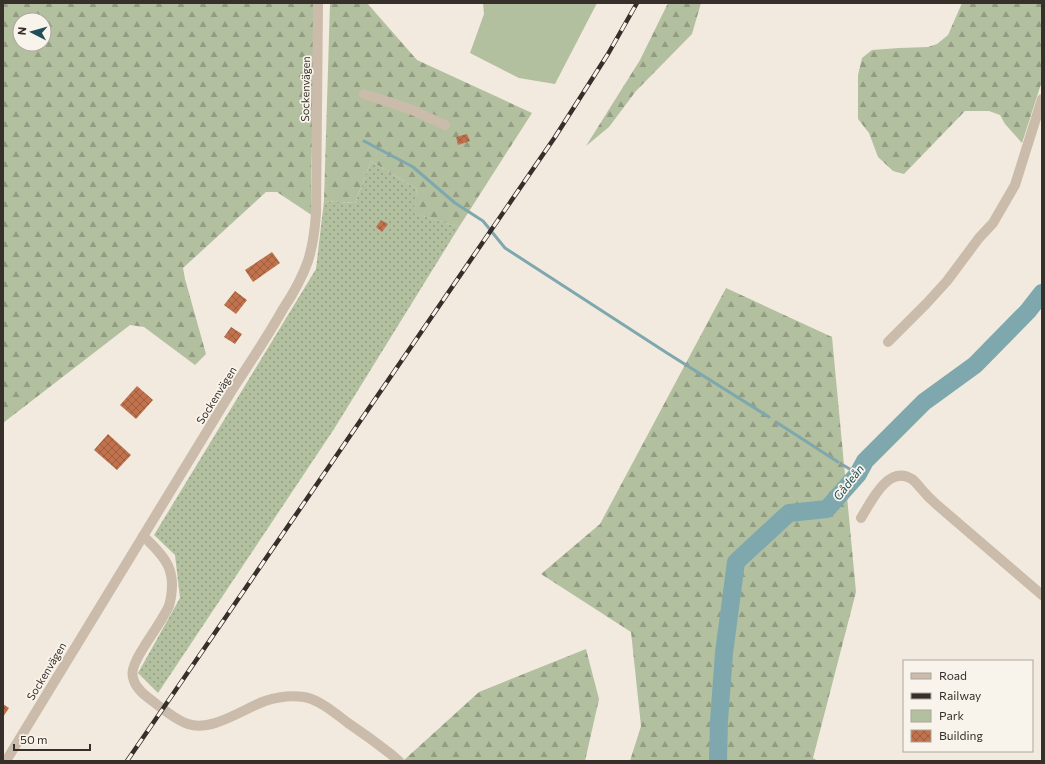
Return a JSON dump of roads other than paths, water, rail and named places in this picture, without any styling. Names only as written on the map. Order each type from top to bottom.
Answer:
[{"type":"street","name":"Sockenvägen","points":[[6,761],[234,387],[272,328],[295,289],[308,260],[316,212],[318,3]]},
{"type":"street","points":[[364,94],[410,109],[445,125]]},
{"type":"street","points":[[888,342],[947,281],[979,238],[993,223],[1015,185],[1042,99]]},
{"type":"street","points":[[861,518],[879,489],[887,480],[896,476],[905,476],[912,479],[936,504],[1042,595]]},
{"type":"street","points":[[143,536],[158,550],[166,562],[170,570],[173,583],[172,597],[169,606],[138,656],[132,672],[134,681],[142,692],[168,713],[181,721],[196,725],[210,724],[221,721],[273,699],[288,696],[312,699],[327,707],[399,761]]},
{"type":"waterway","points":[[364,141],[413,167],[455,203],[483,221],[505,248],[769,417]]},
{"type":"waterway","name":"Gådeån","points":[[718,761],[719,721],[724,653],[736,562],[789,513],[827,509],[858,474],[865,461],[924,402],[975,365],[1028,311],[1042,293]]},
{"type":"waterway","points":[[776,422],[838,462]]},
{"type":"waterway","points":[[843,465],[858,474]]},
{"type":"railway","points":[[127,761],[555,137],[608,54],[637,3]]}]
